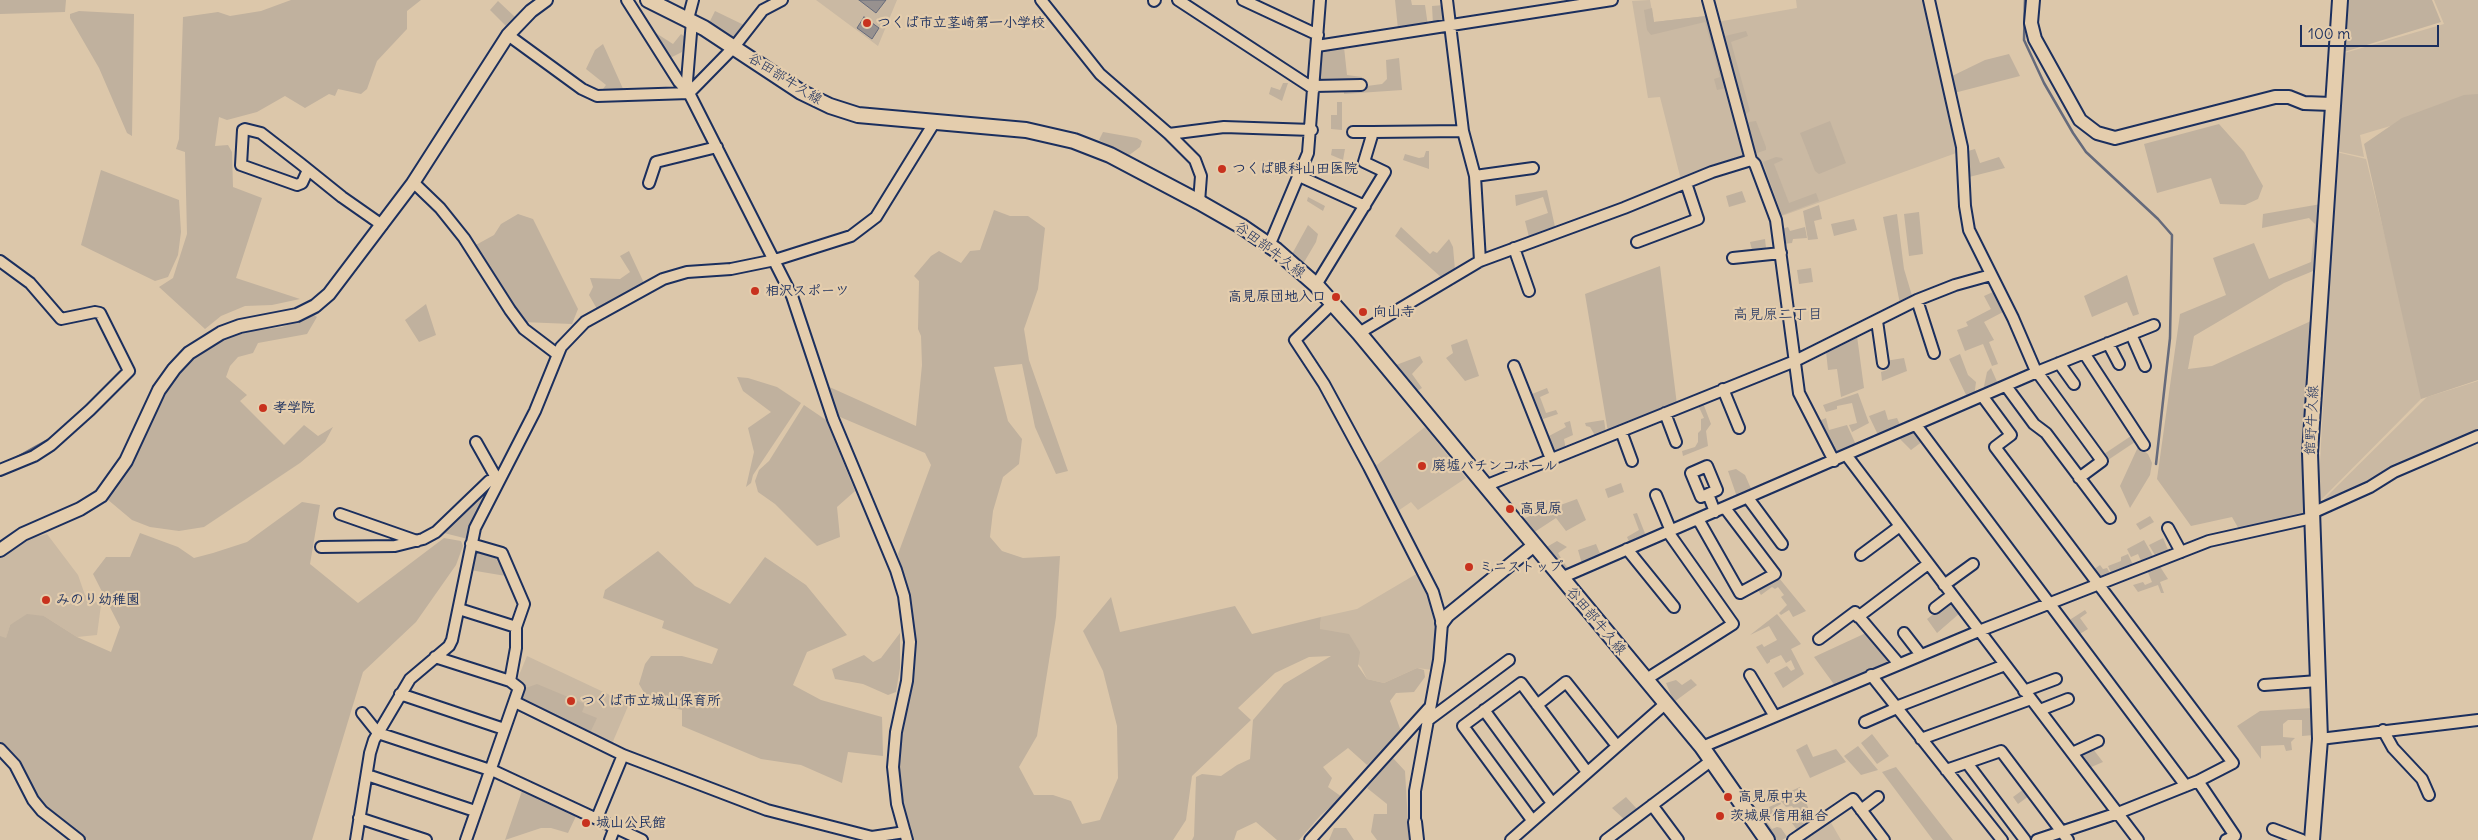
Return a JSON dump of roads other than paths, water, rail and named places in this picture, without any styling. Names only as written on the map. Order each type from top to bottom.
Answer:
[{"type":"main road","name":"谷田部牛久線","points":[[648,0],[690,20],[801,92],[835,108],[858,115],[1026,130],[1074,142],[1110,155],[1199,202],[1269,246],[1316,285],[1359,333],[1533,546],[1702,747],[1766,840]]},
{"type":"main road","name":"館野牛久線","points":[[2312,840],[2320,739],[2310,453],[2340,0]]},
{"type":"street","points":[[0,550],[23,534],[80,509],[101,496],[126,461],[159,390],[174,369],[190,353],[221,333],[240,326],[289,318],[315,306],[337,286],[413,182],[508,35],[531,11],[546,0]]},
{"type":"street","points":[[515,702],[623,755],[767,810],[872,837],[906,836],[896,799],[893,767],[896,732],[909,663],[908,626],[904,596],[894,566],[826,401],[797,307],[775,260],[689,93],[679,82],[627,0]]},
{"type":"street","points":[[689,93],[687,82],[690,20],[694,0]]},
{"type":"street","points":[[508,35],[582,88],[597,96],[689,93],[734,47],[763,10],[782,0]]},
{"type":"street","points":[[1041,0],[1100,74],[1169,134],[1195,160],[1200,171],[1199,202]]},
{"type":"street","points":[[1178,0],[1314,88],[1361,85]]},
{"type":"street","points":[[1243,0],[1318,35]]},
{"type":"street","points":[[1269,246],[1300,176],[1308,153],[1312,130],[1320,0]]},
{"type":"street","points":[[1448,0],[1463,131],[1475,176],[1480,261]]},
{"type":"street","points":[[1316,46],[1612,0]]},
{"type":"street","points":[[1708,0],[1751,160],[1755,164],[1776,220],[1799,393],[1834,461]]},
{"type":"street","points":[[1929,0],[1962,147],[1964,206],[1969,230],[2037,372],[2102,462],[2079,478]]},
{"type":"street","points":[[2033,0],[2031,22],[2035,39],[2080,120],[2096,134],[2116,138],[2275,97],[2289,97],[2304,103],[2332,104]]},
{"type":"street","points":[[356,840],[370,753],[378,733],[400,694],[416,672],[448,646],[452,640],[471,544],[481,512],[535,411],[557,354],[585,322],[652,283],[687,272],[730,270],[775,260],[843,239],[859,230],[876,217],[934,123]]},
{"type":"street","points":[[1169,134],[1224,127],[1312,130]]},
{"type":"street","points":[[308,170],[302,183],[298,185],[241,165],[243,130],[261,133],[382,225]]},
{"type":"street","points":[[1353,132],[1463,131]]},
{"type":"street","points":[[1316,285],[1385,172],[1364,162],[1372,132]]},
{"type":"street","points":[[649,183],[656,162],[717,147]]},
{"type":"street","points":[[1359,333],[1480,261],[1751,160]]},
{"type":"street","points":[[1475,176],[1533,168]]},
{"type":"street","points":[[1300,176],[1365,206]]},
{"type":"street","points":[[413,182],[440,208],[464,238],[524,330],[557,354]]},
{"type":"street","points":[[1637,242],[1698,218],[1686,183]]},
{"type":"street","points":[[1514,248],[1529,291]]},
{"type":"street","points":[[1733,258],[1781,253]]},
{"type":"street","points":[[0,261],[30,283],[61,319],[95,312],[100,313],[129,371],[51,445],[34,456],[0,470]]},
{"type":"street","points":[[1485,486],[1795,361],[1917,300],[1955,285],[1991,275]]},
{"type":"street","points":[[1917,300],[1934,353]]},
{"type":"street","points":[[1333,303],[1295,340],[1324,384],[1369,467],[1433,592],[1442,623],[1439,660],[1429,708],[1416,791],[1415,822],[1417,840]]},
{"type":"street","points":[[1877,321],[1883,363]]},
{"type":"street","points":[[1560,578],[1847,456],[2037,372],[2154,325]]},
{"type":"street","points":[[2131,334],[2145,366]]},
{"type":"street","points":[[2108,343],[2119,364]]},
{"type":"street","points":[[2084,353],[2144,445]]},
{"type":"street","points":[[2059,363],[2074,384]]},
{"type":"street","points":[[1514,366],[1551,459]]},
{"type":"street","points":[[2006,386],[2034,424],[2046,433],[2110,518]]},
{"type":"street","points":[[1723,389],[1739,428]]},
{"type":"street","points":[[1983,397],[2011,435],[1995,447],[2233,763],[2198,781],[2065,836],[2037,840]]},
{"type":"street","points":[[1665,413],[1676,442]]},
{"type":"street","points":[[1916,425],[2186,786]]},
{"type":"street","points":[[1621,431],[1632,461]]},
{"type":"street","points":[[1702,747],[1774,715],[1979,631],[2209,541],[2312,516],[2370,487],[2394,472],[2478,436]]},
{"type":"street","points":[[476,442],[498,481]]},
{"type":"street","points":[[1847,456],[2138,840]]},
{"type":"street","points":[[321,547],[395,546],[418,541],[436,532],[489,481],[498,481]]},
{"type":"street","points":[[1698,519],[1740,593],[1775,574],[1708,494]]},
{"type":"street","points":[[1645,680],[1733,624],[1669,531],[1656,495]]},
{"type":"street","points":[[1748,498],[1782,544]]},
{"type":"street","points":[[340,514],[418,541]]},
{"type":"street","points":[[1861,555],[1900,526]]},
{"type":"street","points":[[2168,528],[2182,552]]},
{"type":"street","points":[[471,544],[502,553],[524,604],[516,627],[516,648],[510,682]]},
{"type":"street","points":[[1442,623],[1448,615],[1533,546]]},
{"type":"street","points":[[1627,550],[1674,606]]},
{"type":"street","points":[[1858,617],[1928,564]]},
{"type":"street","points":[[1944,585],[1972,564]]},
{"type":"street","points":[[1935,608],[1952,595]]},
{"type":"street","points":[[459,609],[516,627]]},
{"type":"street","points":[[1820,639],[1855,612],[1870,627],[1898,664]]},
{"type":"street","points":[[1904,633],[1921,655]]},
{"type":"street","points":[[435,657],[510,682],[519,688],[466,840]]},
{"type":"street","points":[[1427,721],[1509,660]]},
{"type":"street","points":[[1865,722],[2005,665]]},
{"type":"street","points":[[1750,675],[1774,715]]},
{"type":"street","points":[[1871,675],[2002,840]]},
{"type":"street","points":[[2024,691],[2056,679]]},
{"type":"street","points":[[1537,705],[1566,682],[1617,746]]},
{"type":"street","points":[[2264,685],[2318,682]]},
{"type":"street","points":[[1532,820],[1463,726],[1521,683],[1587,772]]},
{"type":"street","points":[[400,694],[504,730]]},
{"type":"street","points":[[1921,739],[2031,699]]},
{"type":"street","points":[[2040,710],[2068,699]]},
{"type":"street","points":[[1517,838],[1532,820],[1665,704]]},
{"type":"street","points":[[1310,840],[1429,708]]},
{"type":"street","points":[[1484,710],[1552,803]]},
{"type":"street","points":[[362,713],[378,733],[489,770],[642,840]]},
{"type":"street","points":[[2320,739],[2478,720]]},
{"type":"street","points":[[2383,730],[2393,748],[2422,779],[2429,795]]},
{"type":"street","points":[[2072,753],[2098,741]]},
{"type":"street","points":[[0,749],[15,765],[33,800],[42,811],[79,840]]},
{"type":"street","points":[[1946,770],[2001,751],[2065,836]]},
{"type":"street","points":[[597,818],[623,755]]},
{"type":"street","points":[[1609,839],[1652,804],[1712,760]]},
{"type":"street","points":[[1967,763],[2024,840]]},
{"type":"street","points":[[367,775],[475,811]]},
{"type":"street","points":[[2198,781],[2235,836],[2226,840]]},
{"type":"street","points":[[1861,810],[1878,797]]},
{"type":"street","points":[[1793,840],[1852,800],[1884,840]]},
{"type":"street","points":[[1652,804],[1678,840]]},
{"type":"street","points":[[360,818],[426,840]]},
{"type":"street","points":[[610,840],[615,826]]},
{"type":"street","points":[[2273,829],[2302,840]]},
{"type":"waterway","points":[[2025,0],[2024,40],[2044,83],[2073,133],[2086,152],[2158,219],[2172,235],[2170,338],[2156,464]]},
{"type":"waterway","points":[[85,408],[120,372]]},
{"type":"waterway","points":[[12,460],[53,437]]},
{"type":"place","name":"つくば市立茎崎第一小学校","points":[[867,23]]},
{"type":"place","name":"つくば眼科山田医院","points":[[1222,169]]},
{"type":"place","name":"相沢スポーツ","points":[[755,291]]},
{"type":"place","name":"高見原団地入口","points":[[1336,297]]},
{"type":"place","name":"向山寺","points":[[1363,312]]},
{"type":"place","name":"孝学院","points":[[263,408]]},
{"type":"place","name":"廃墟パチンコホール","points":[[1422,466]]},
{"type":"place","name":"高見原","points":[[1510,509]]},
{"type":"place","name":"ミニストップ","points":[[1469,567]]},
{"type":"place","name":"みのり幼稚園","points":[[46,600]]},
{"type":"place","name":"つくば市立城山保育所","points":[[571,701]]},
{"type":"place","name":"高見原中央","points":[[1728,797]]},
{"type":"place","name":"茨城県信用組合","points":[[1720,816]]},
{"type":"place","name":"城山公民館","points":[[586,823]]},
{"type":"district","name":"高見原二丁目","points":[[1778,315]]}]
